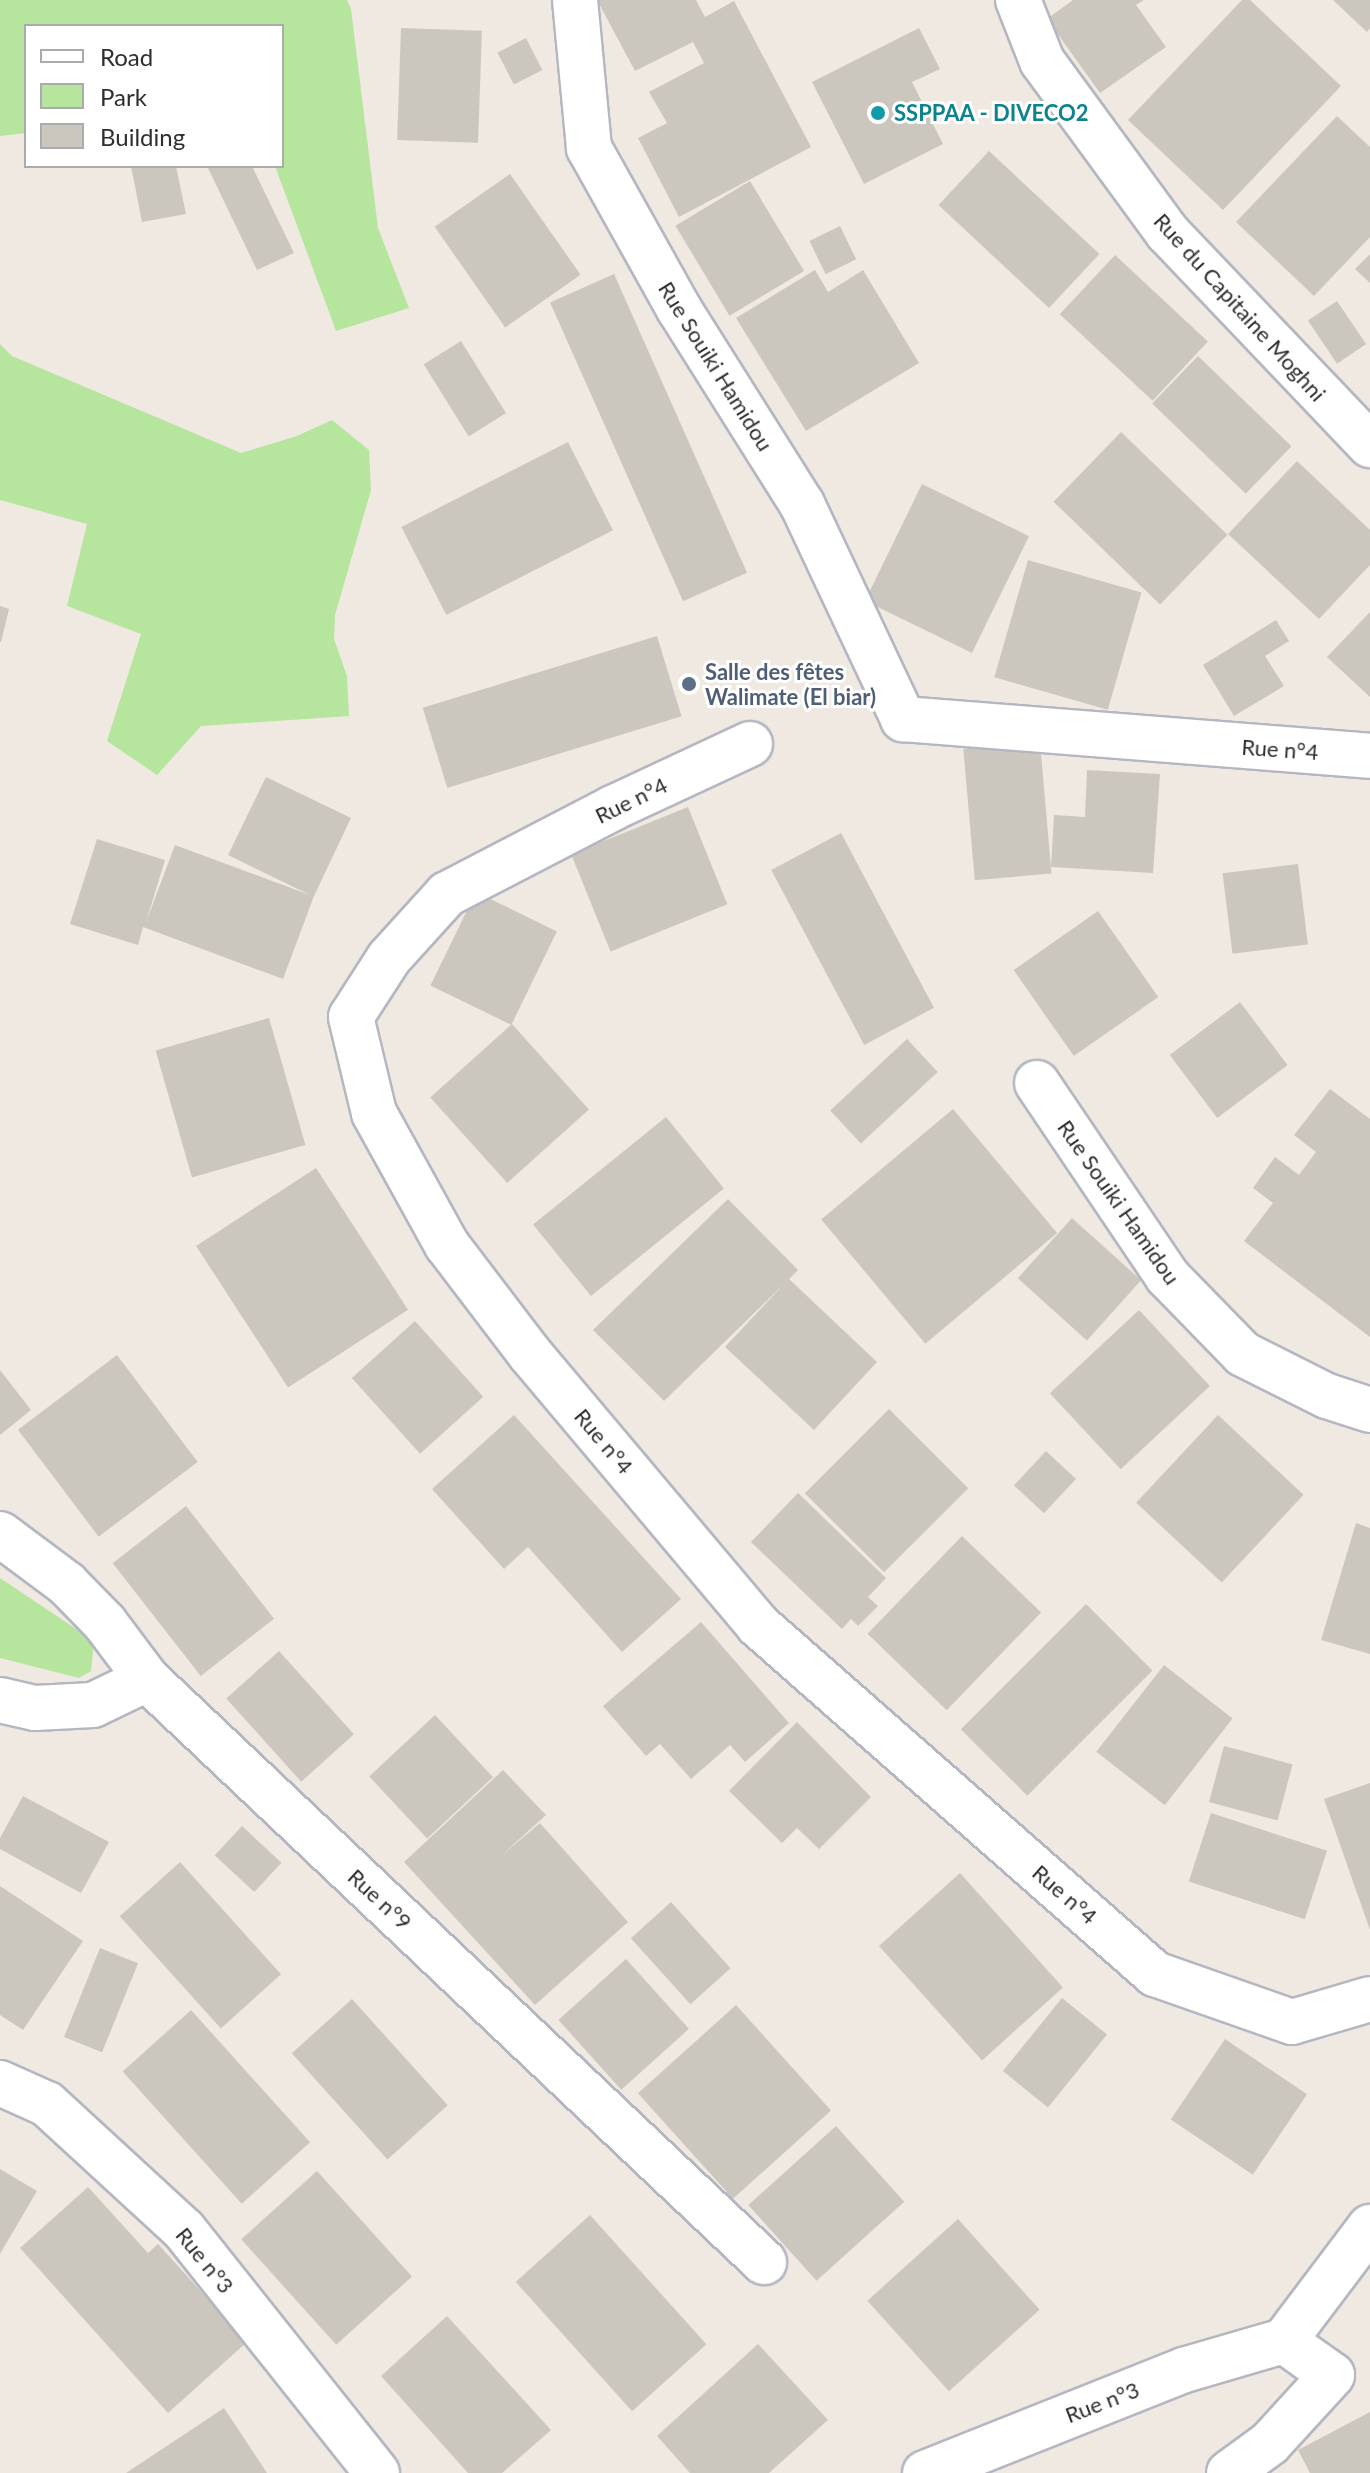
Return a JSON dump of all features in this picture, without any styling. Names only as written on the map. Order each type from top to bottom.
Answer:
[{"type":"street","name":"Rue Souiki Hamidou","points":[[575,0],[589,148],[679,309],[802,504],[903,719]]},
{"type":"street","name":"Rue du Capitaine Moghni","points":[[1018,0],[1042,61],[1168,233],[1370,445]]},
{"type":"street","name":"Rue n°4","points":[[903,719],[1370,756]]},
{"type":"street","name":"Rue n°4","points":[[750,744],[613,808],[447,894],[389,958],[351,1017],[374,1113],[447,1245],[530,1354],[758,1625],[1155,1974],[1292,2022],[1370,1999]]},
{"type":"street","name":"Rue Souiki Hamidou","points":[[1037,1083],[1167,1276],[1243,1354],[1327,1396],[1370,1410]]},
{"type":"street","name":"Rue n°9","points":[[0,1534],[67,1584],[105,1623],[147,1679],[764,2262]]},
{"type":"street","points":[[0,1700],[35,1708],[93,1705],[147,1679]]},
{"type":"street","name":"Rue n°3","points":[[0,2083],[47,2104],[184,2230],[377,2473]]},
{"type":"street","points":[[1229,2473],[1270,2443],[1332,2375],[1284,2341],[1370,2227]]},
{"type":"street","name":"Rue n°3","points":[[925,2473],[1184,2370],[1284,2341]]},
{"type":"green space","points":[[0,0],[347,0],[351,9],[378,228],[409,308],[336,331],[276,168],[284,168],[284,24],[24,24],[24,133],[0,136]]},
{"type":"green space","points":[[0,344],[12,356],[241,453],[297,436],[332,420],[369,450],[371,490],[335,615],[334,639],[347,676],[349,716],[201,726],[157,775],[107,741],[141,634],[67,606],[87,524],[0,500]]},
{"type":"green space","points":[[0,1578],[94,1641],[91,1671],[79,1678],[0,1658]]},
{"type":"building","points":[[597,0],[696,0],[705,17],[734,1],[811,147],[679,217],[638,138],[667,123],[649,92],[704,63],[693,42],[635,71]]},
{"type":"building","points":[[1073,0],[1144,0],[1136,5],[1166,47],[1100,93],[1047,19]]},
{"type":"building","points":[[1242,0],[1250,0],[1341,86],[1223,210],[1128,120]]},
{"type":"building","points":[[1333,0],[1370,0],[1370,28],[1367,32]]},
{"type":"building","points":[[401,28],[482,31],[478,143],[397,140]]},
{"type":"building","name":"SSPPAA - DIVECO2","points":[[919,28],[940,69],[912,82],[943,144],[864,184],[812,82]]},
{"type":"building","points":[[526,38],[542,70],[514,85],[497,53]]},
{"type":"building","points":[[1337,116],[1370,147],[1370,237],[1314,296],[1236,222]]},
{"type":"building","points":[[989,151],[1099,254],[1049,308],[939,205]]},
{"type":"building","points":[[131,168],[176,168],[186,214],[142,222]]},
{"type":"building","points":[[208,168],[253,168],[294,253],[257,270]]},
{"type":"building","points":[[510,174],[581,275],[505,328],[435,227]]},
{"type":"building","points":[[750,181],[804,271],[730,316],[675,226]]},
{"type":"building","points":[[840,226],[856,259],[826,274],[809,241]]},
{"type":"building","points":[[1370,254],[1370,283],[1355,269]]},
{"type":"building","points":[[1115,255],[1208,342],[1153,401],[1060,314]]},
{"type":"building","points":[[815,270],[828,292],[863,270],[919,363],[806,431],[736,318]]},
{"type":"building","points":[[614,274],[747,573],[683,601],[550,302]]},
{"type":"building","points":[[1337,301],[1366,344],[1337,364],[1308,321]]},
{"type":"building","points":[[461,341],[506,413],[469,436],[424,364]]},
{"type":"building","points":[[1198,356],[1292,446],[1246,494],[1152,403]]},
{"type":"building","points":[[1121,432],[1227,535],[1160,605],[1054,502]]},
{"type":"building","points":[[568,442],[613,530],[446,615],[401,527]]},
{"type":"building","points":[[1297,461],[1370,530],[1370,565],[1319,619],[1228,534]]},
{"type":"building","points":[[922,484],[1029,536],[972,653],[865,601]]},
{"type":"building","points":[[1028,560],[1141,593],[1108,710],[994,677]]},
{"type":"building","points":[[0,606],[9,609],[1,642],[0,642]]},
{"type":"building","points":[[1370,612],[1370,697],[1327,657]]},
{"type":"building","points":[[1276,620],[1289,641],[1265,656],[1284,686],[1234,716],[1203,665]]},
{"type":"building","points":[[657,636],[682,716],[447,788],[423,708]]},
{"type":"building","points":[[1040,742],[1052,873],[975,880],[963,749]]},
{"type":"building","points":[[1087,770],[1160,774],[1153,873],[1051,867],[1054,815],[1085,817]]},
{"type":"building","points":[[266,777],[351,818],[314,896],[283,979],[143,927],[138,945],[70,924],[97,839],[165,860],[146,922],[175,845],[310,895],[228,855]]},
{"type":"building","points":[[688,807],[727,904],[611,952],[571,854]]},
{"type":"building","points":[[841,833],[934,1008],[864,1045],[771,870]]},
{"type":"building","points":[[1298,864],[1308,944],[1232,954],[1223,873]]},
{"type":"building","points":[[476,892],[557,931],[511,1025],[430,985]]},
{"type":"building","points":[[1098,911],[1158,997],[1074,1056],[1014,970]]},
{"type":"building","points":[[1240,1002],[1288,1065],[1217,1118],[1170,1055]]},
{"type":"building","points":[[269,1018],[305,1145],[192,1177],[156,1051]]},
{"type":"building","points":[[512,1024],[589,1109],[507,1183],[430,1098]]},
{"type":"building","points":[[907,1039],[938,1072],[861,1144],[830,1111]]},
{"type":"building","points":[[1330,1089],[1370,1119],[1370,1337],[1244,1241],[1273,1203],[1253,1188],[1275,1157],[1299,1175],[1316,1152],[1294,1135]]},
{"type":"building","points":[[953,1109],[1057,1233],[925,1344],[821,1220]]},
{"type":"building","points":[[666,1117],[724,1188],[591,1296],[533,1225]]},
{"type":"building","points":[[316,1168],[408,1310],[288,1388],[196,1246]]},
{"type":"building","points":[[728,1199],[798,1270],[789,1279],[877,1362],[814,1430],[725,1347],[784,1284],[664,1401],[593,1330]]},
{"type":"building","points":[[1072,1218],[1141,1280],[1087,1340],[1018,1278]]},
{"type":"building","points":[[1139,1310],[1210,1386],[1121,1469],[1050,1393]]},
{"type":"building","points":[[415,1321],[483,1397],[420,1454],[352,1378]]},
{"type":"building","points":[[117,1355],[198,1462],[99,1537],[18,1430]]},
{"type":"building","points":[[0,1370],[31,1410],[0,1435]]},
{"type":"building","points":[[889,1409],[968,1488],[884,1572],[805,1493]]},
{"type":"building","points":[[514,1415],[681,1599],[622,1652],[528,1547],[504,1569],[432,1489]]},
{"type":"building","points":[[1218,1415],[1304,1495],[1222,1583],[1136,1503]]},
{"type":"building","points":[[1046,1451],[1076,1479],[1044,1513],[1014,1485]]},
{"type":"building","points":[[798,1493],[886,1578],[868,1597],[878,1606],[858,1626],[851,1619],[842,1629],[751,1542]]},
{"type":"building","points":[[186,1506],[274,1619],[201,1676],[113,1563]]},
{"type":"building","points":[[1356,1523],[1370,1528],[1370,1654],[1321,1640]]},
{"type":"building","points":[[962,1536],[1041,1612],[947,1710],[868,1634]]},
{"type":"building","points":[[1086,1604],[1152,1670],[1027,1796],[961,1729]]},
{"type":"building","points":[[701,1622],[789,1723],[745,1762],[730,1745],[691,1779],[660,1744],[646,1756],[603,1706]]},
{"type":"building","points":[[279,1651],[354,1734],[301,1782],[226,1699]]},
{"type":"building","points":[[1164,1665],[1233,1719],[1165,1805],[1096,1752]]},
{"type":"building","points":[[435,1715],[493,1777],[427,1839],[369,1776]]},
{"type":"building","points":[[797,1722],[871,1797],[819,1849],[797,1828],[782,1843],[729,1791]]},
{"type":"building","points":[[1224,1746],[1293,1764],[1278,1820],[1209,1802]]},
{"type":"building","points":[[503,1770],[546,1815],[501,1856],[540,1823],[628,1922],[535,2005],[404,1862]]},
{"type":"building","points":[[1370,1783],[1370,1930],[1324,1799]]},
{"type":"building","points":[[23,1796],[109,1842],[81,1893],[0,1849],[0,1838]]},
{"type":"building","points":[[1211,1813],[1327,1851],[1305,1919],[1189,1881]]},
{"type":"building","points":[[242,1826],[281,1863],[254,1892],[215,1855]]},
{"type":"building","points":[[180,1862],[281,1974],[221,2028],[120,1916]]},
{"type":"building","points":[[960,1873],[1063,1987],[982,2060],[879,1946]]},
{"type":"building","points":[[0,1886],[83,1941],[23,2030],[0,2015]]},
{"type":"building","points":[[671,1902],[731,1968],[690,2004],[631,1938]]},
{"type":"building","points":[[100,1948],[138,1963],[102,2052],[64,2037]]},
{"type":"building","points":[[626,1959],[689,2029],[621,2090],[558,2020]]},
{"type":"building","points":[[1062,1998],[1107,2035],[1048,2108],[1003,2071]]},
{"type":"building","points":[[352,1999],[448,2105],[387,2159],[292,2053]]},
{"type":"building","points":[[736,2005],[831,2111],[733,2199],[638,2093]]},
{"type":"building","points":[[191,2010],[310,2142],[242,2204],[123,2072]]},
{"type":"building","points":[[1225,2039],[1307,2094],[1253,2175],[1171,2119]]},
{"type":"building","points":[[836,2126],[904,2202],[817,2281],[748,2205]]},
{"type":"building","points":[[0,2169],[37,2191],[0,2254]]},
{"type":"building","points":[[317,2171],[412,2277],[336,2345],[241,2239]]},
{"type":"building","points":[[88,2187],[148,2253],[158,2244],[247,2342],[168,2413],[20,2248]]},
{"type":"building","points":[[590,2215],[706,2344],[632,2411],[516,2282]]},
{"type":"building","points":[[958,2219],[1040,2310],[949,2391],[867,2301]]},
{"type":"building","points":[[447,2316],[551,2430],[502,2473],[468,2473],[381,2376]]},
{"type":"building","points":[[758,2344],[828,2420],[769,2473],[690,2473],[657,2436]]},
{"type":"building","points":[[224,2408],[267,2473],[126,2473]]},
{"type":"building","points":[[1370,2412],[1370,2473],[1310,2473],[1298,2450]]},
{"type":"place","name":"SSPPAA - DIVECO2","points":[[878,113]]},
{"type":"place","name":"Salle des fêtes Walimate (El biar)","points":[[689,684]]}]
